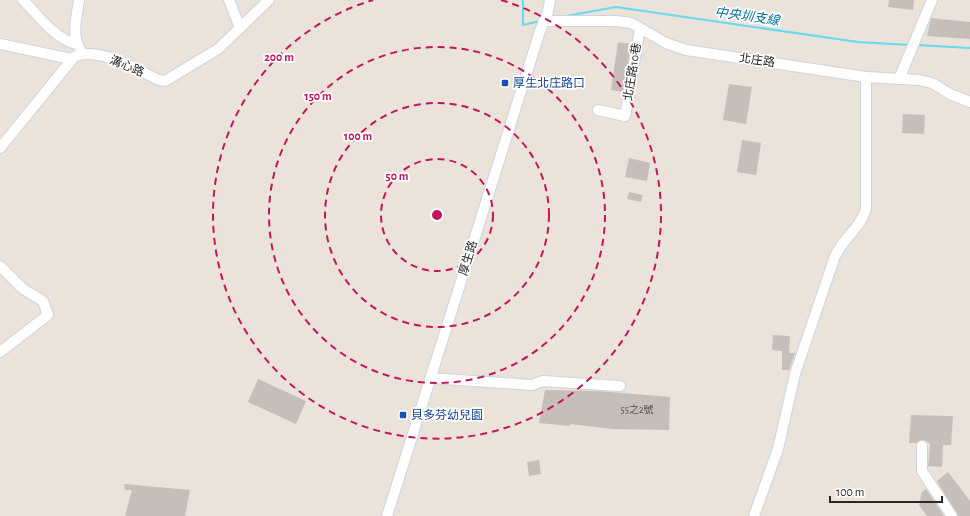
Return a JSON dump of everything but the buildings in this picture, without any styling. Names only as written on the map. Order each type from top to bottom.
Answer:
[{"type":"street","points":[[0,148],[71,59],[83,53],[76,44],[57,34],[23,0]]},
{"type":"street","points":[[76,44],[75,34],[79,0]]},
{"type":"street","points":[[228,0],[240,28]]},
{"type":"street","name":"溝心路","points":[[83,53],[97,54],[144,72],[158,80],[165,81],[213,53],[269,0]]},
{"type":"street","name":"厚生路","points":[[387,516],[494,174],[548,12],[550,0]]},
{"type":"street","points":[[899,79],[932,0]]},
{"type":"street","name":"北庄路","points":[[544,22],[615,21],[631,23],[666,43],[686,50],[866,77],[919,80],[932,83],[950,94],[970,102]]},
{"type":"street","name":"北庄路10巷","points":[[598,110],[625,116],[640,28]]},
{"type":"street","points":[[0,44],[71,59]]},
{"type":"street","points":[[754,516],[775,458],[795,374],[834,256],[840,246],[861,220],[866,209],[866,77]]},
{"type":"street","points":[[0,266],[23,289],[42,301],[48,315],[0,352]]},
{"type":"street","points":[[430,378],[465,382],[532,385],[543,381],[620,386]]},
{"type":"street","points":[[922,446],[922,471],[952,516]]},
{"type":"waterway","name":"中央圳支線","points":[[523,0],[523,25],[540,21]]},
{"type":"waterway","name":"中央圳支線","points":[[566,16],[616,7],[858,42],[911,45]]},
{"type":"waterway","name":"中央圳支線","points":[[917,45],[970,48]]},
{"type":"place","name":"厚生北庄路口","points":[[505,83]]},
{"type":"place","name":"貝多芬幼兒園","points":[[403,415]]}]
